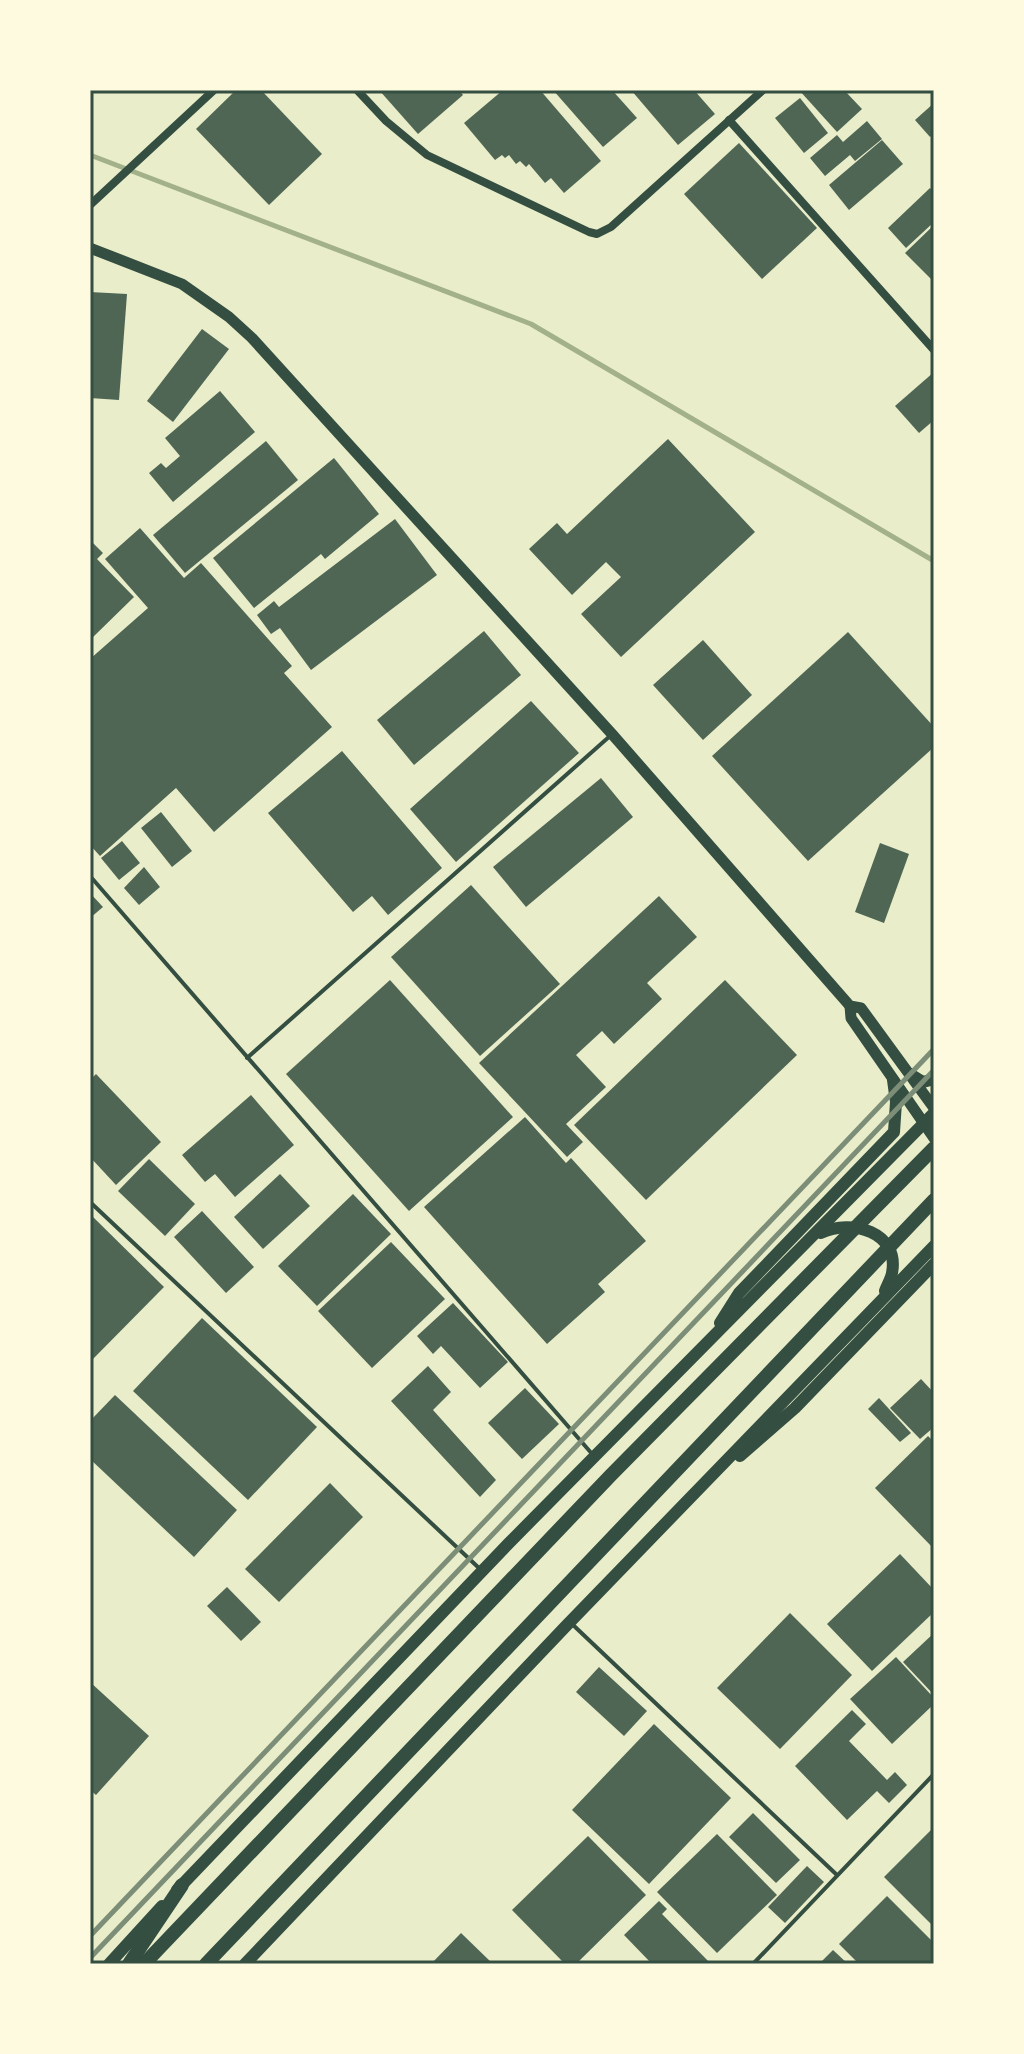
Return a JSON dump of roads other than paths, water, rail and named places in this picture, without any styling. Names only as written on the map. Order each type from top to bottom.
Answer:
[{"type":"highway","points":[[144,1964],[611,1475],[934,1148]]},
{"type":"highway","points":[[210,1959],[934,1200]]},
{"type":"highway","points":[[129,1964],[182,1885]]},
{"type":"main road","points":[[910,1074],[923,1082],[934,1079]]},
{"type":"main road","points":[[708,1343],[739,1293],[894,1132],[896,1102],[893,1080]]},
{"type":"main road","points":[[109,1964],[482,1571],[934,1110]]},
{"type":"main road","points":[[811,1238],[847,1225],[868,1229],[880,1238],[892,1256],[892,1273],[881,1299]]},
{"type":"main road","points":[[245,1964],[934,1246]]},
{"type":"main road","points":[[682,1506],[795,1408],[934,1264]]},
{"type":"street","points":[[90,205],[214,90]]},
{"type":"street","points":[[357,90],[393,128],[427,155],[597,234],[611,227],[763,90]]},
{"type":"street","points":[[729,120],[934,350]]},
{"type":"street","points":[[90,248],[182,284],[206,299],[252,338],[612,734],[850,1006],[851,1018],[922,1125],[934,1138]]},
{"type":"street","points":[[850,1006],[861,1008],[934,1110]]},
{"type":"lane","points":[[247,1058],[612,734]]},
{"type":"lane","points":[[90,876],[594,1457]]},
{"type":"lane","points":[[934,991],[934,1006]]},
{"type":"lane","points":[[90,1202],[482,1571]]},
{"type":"lane","points":[[570,1622],[837,1875]]},
{"type":"lane","points":[[753,1964],[934,1774]]},
{"type":"waterway","points":[[90,155],[531,324],[934,561]]},
{"type":"railway","points":[[90,1936],[934,1049]]},
{"type":"railway","points":[[90,1958],[934,1070]]}]
